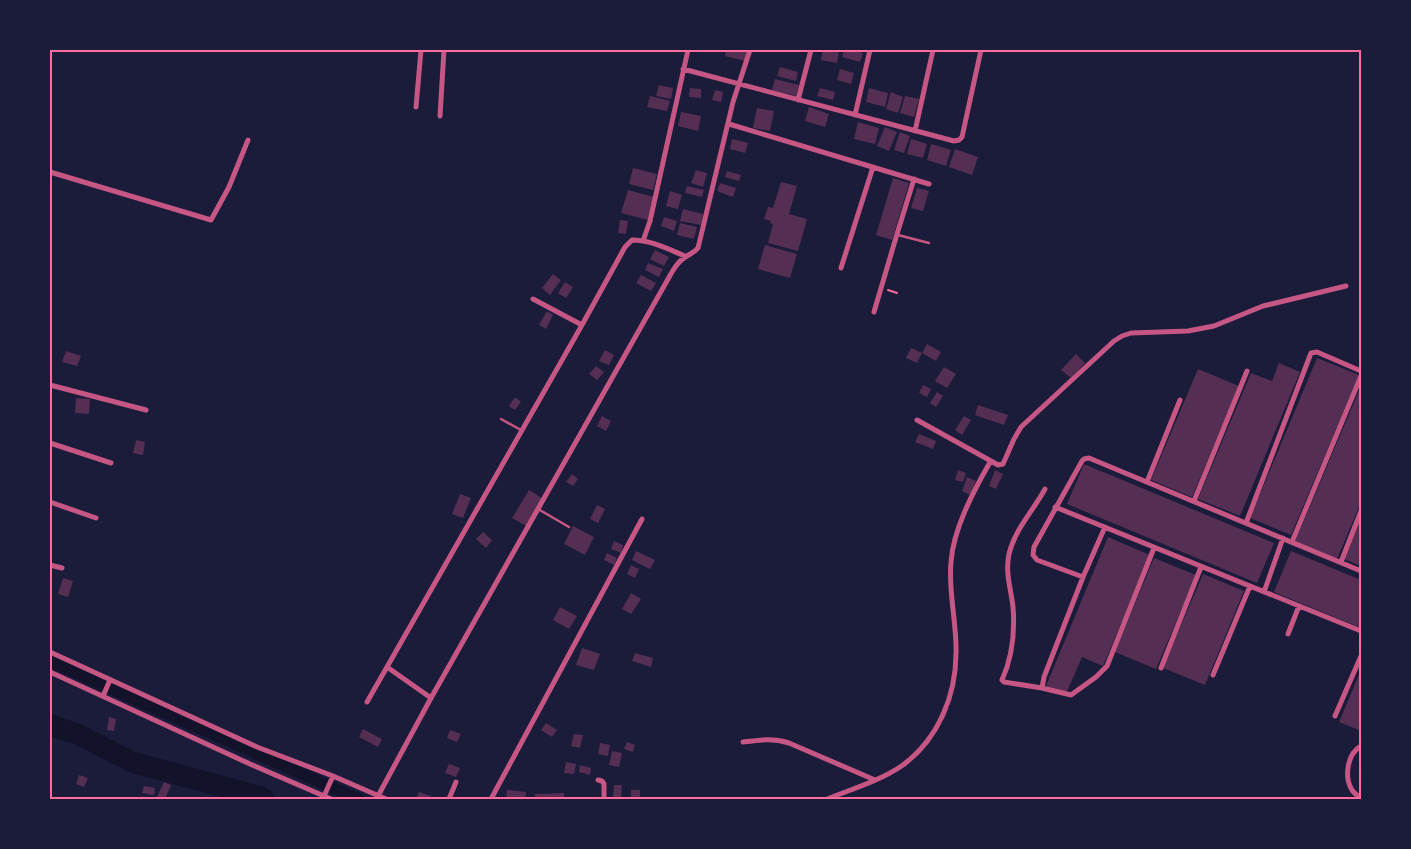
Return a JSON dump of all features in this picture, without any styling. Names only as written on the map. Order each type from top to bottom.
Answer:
[{"type":"street","points":[[416,107],[421,50]]},
{"type":"street","points":[[440,116],[444,50]]},
{"type":"street","points":[[643,241],[650,221],[688,50]]},
{"type":"street","points":[[378,796],[431,698],[672,272],[680,260],[695,252],[698,248],[733,102],[750,50]]},
{"type":"street","points":[[798,100],[811,50]]},
{"type":"street","points":[[855,115],[870,50]]},
{"type":"street","points":[[915,131],[933,50]]},
{"type":"street","points":[[683,69],[954,141],[962,137],[981,50]]},
{"type":"street","points":[[729,124],[929,184]]},
{"type":"street","points":[[50,172],[212,220],[229,187],[248,140]]},
{"type":"street","points":[[841,268],[873,167]]},
{"type":"street","points":[[874,312],[914,179]]},
{"type":"street","points":[[367,702],[625,247],[632,240],[643,241],[662,246],[685,256]]},
{"type":"street","points":[[917,420],[998,465],[1002,464],[1021,427],[1114,341],[1122,336],[1140,332],[1188,332],[1214,326],[1263,306],[1346,286]]},
{"type":"street","points":[[533,299],[582,325]]},
{"type":"street","points":[[1246,523],[1311,353],[1317,352],[1361,371]]},
{"type":"street","points":[[1194,501],[1246,371]]},
{"type":"street","points":[[1292,542],[1361,376]]},
{"type":"street","points":[[50,385],[146,410]]},
{"type":"street","points":[[1147,482],[1180,400]]},
{"type":"street","points":[[50,443],[111,463]]},
{"type":"street","points":[[1083,577],[1037,560],[1033,555],[1034,547],[1055,507],[1082,461],[1089,458],[1361,571]]},
{"type":"street","points":[[827,799],[875,780],[902,765],[916,754],[934,732],[942,716],[951,694],[955,677],[956,626],[950,577],[953,545],[964,514],[991,461]]},
{"type":"street","points":[[1045,489],[1017,532],[1009,553],[1008,575],[1013,608],[1012,636],[1009,661],[1002,680],[1004,682],[1042,688],[1071,696],[1096,677],[1107,666],[1154,548]]},
{"type":"street","points":[[50,502],[96,518]]},
{"type":"street","points":[[1055,507],[1361,631]]},
{"type":"street","points":[[1340,562],[1361,511]]},
{"type":"street","points":[[491,799],[642,519]]},
{"type":"street","points":[[1042,688],[1044,677],[1083,577],[1105,527]]},
{"type":"street","points":[[1264,592],[1283,538]]},
{"type":"street","points":[[50,564],[62,568]]},
{"type":"street","points":[[1161,668],[1202,566]]},
{"type":"street","points":[[1213,676],[1250,586]]},
{"type":"street","points":[[1288,634],[1299,606]]},
{"type":"street","points":[[50,652],[109,682],[332,779],[386,799]]},
{"type":"street","points":[[1335,716],[1361,656]]},
{"type":"street","points":[[387,667],[431,698]]},
{"type":"street","points":[[50,672],[331,799]]},
{"type":"street","points":[[104,695],[109,682]]},
{"type":"street","points":[[743,742],[770,739],[783,741],[875,780]]},
{"type":"street","points":[[1361,746],[1349,760],[1347,775],[1352,789],[1361,799]]},
{"type":"street","points":[[324,795],[332,779]]},
{"type":"street","points":[[598,780],[604,784],[604,799]]},
{"type":"street","points":[[449,799],[456,782]]},
{"type":"lane","points":[[897,234],[929,244]]},
{"type":"lane","points":[[501,419],[521,430]]},
{"type":"lane","points":[[538,510],[570,527]]},
{"type":"building","points":[[726,50],[747,51],[745,61],[725,56]]},
{"type":"building","points":[[823,50],[839,51],[837,63],[821,60]]},
{"type":"building","points":[[844,50],[854,50],[863,53],[860,62],[842,57]]},
{"type":"building","points":[[780,67],[798,72],[796,81],[777,76]]},
{"type":"building","points":[[840,69],[854,73],[851,84],[837,80]]},
{"type":"building","points":[[775,79],[799,85],[796,96],[772,90]]},
{"type":"building","points":[[659,85],[673,88],[671,99],[656,96]]},
{"type":"building","points":[[690,88],[701,89],[701,98],[689,97]]},
{"type":"building","points":[[820,88],[835,92],[833,100],[817,96]]},
{"type":"building","points":[[869,88],[888,93],[885,107],[866,102]]},
{"type":"building","points":[[715,90],[723,92],[721,102],[712,100]]},
{"type":"building","points":[[891,92],[903,97],[898,113],[886,109]]},
{"type":"building","points":[[650,96],[670,101],[667,111],[647,107]]},
{"type":"building","points":[[905,96],[919,99],[914,117],[900,113]]},
{"type":"building","points":[[809,107],[829,114],[825,127],[805,121]]},
{"type":"building","points":[[757,108],[774,111],[770,131],[753,128]]},
{"type":"building","points":[[681,112],[701,116],[698,131],[678,126]]},
{"type":"building","points":[[858,122],[879,128],[875,144],[854,139]]},
{"type":"building","points":[[885,127],[897,132],[889,151],[877,146]]},
{"type":"building","points":[[900,132],[910,136],[904,153],[894,150]]},
{"type":"building","points":[[732,139],[748,143],[745,153],[730,149]]},
{"type":"building","points":[[911,139],[927,144],[923,158],[907,154]]},
{"type":"building","points":[[931,144],[951,150],[946,166],[927,160]]},
{"type":"building","points":[[955,149],[978,157],[972,175],[949,167]]},
{"type":"building","points":[[633,168],[657,174],[653,190],[629,184]]},
{"type":"building","points":[[696,170],[707,173],[703,187],[691,183]]},
{"type":"building","points":[[727,171],[741,175],[739,181],[725,177]]},
{"type":"building","points":[[893,178],[909,183],[892,240],[876,235]]},
{"type":"building","points":[[781,182],[797,186],[789,214],[807,219],[798,251],[768,243],[773,224],[770,223],[771,221],[764,219],[768,207],[773,208]]},
{"type":"building","points":[[720,183],[736,188],[733,197],[717,191]]},
{"type":"building","points":[[687,186],[704,190],[702,197],[685,193]]},
{"type":"building","points":[[917,188],[929,191],[923,211],[911,208]]},
{"type":"building","points":[[628,190],[654,197],[648,220],[621,213]]},
{"type":"building","points":[[670,191],[682,195],[678,209],[666,206]]},
{"type":"building","points":[[683,209],[703,214],[701,225],[680,221]]},
{"type":"building","points":[[664,217],[677,221],[674,231],[661,226]]},
{"type":"building","points":[[620,220],[628,221],[626,234],[618,233]]},
{"type":"building","points":[[680,223],[697,227],[694,239],[677,235]]},
{"type":"building","points":[[765,245],[797,254],[790,278],[758,269]]},
{"type":"building","points":[[655,250],[669,257],[664,266],[650,259]]},
{"type":"building","points":[[648,263],[663,269],[659,277],[645,270]]},
{"type":"building","points":[[553,274],[561,280],[550,295],[542,288]]},
{"type":"building","points":[[641,275],[656,283],[651,291],[636,283]]},
{"type":"building","points":[[565,282],[573,287],[566,298],[558,293]]},
{"type":"building","points":[[547,311],[553,315],[546,329],[539,325]]},
{"type":"building","points":[[927,344],[941,352],[936,361],[922,353]]},
{"type":"building","points":[[911,348],[922,353],[917,363],[906,358]]},
{"type":"building","points":[[605,350],[614,355],[609,365],[599,361]]},
{"type":"building","points":[[66,351],[81,356],[77,366],[62,362]]},
{"type":"building","points":[[1076,354],[1085,363],[1071,378],[1061,370]]},
{"type":"building","points":[[1317,358],[1359,375],[1291,535],[1250,518]]},
{"type":"building","points":[[1279,363],[1300,372],[1240,516],[1198,499],[1251,373],[1272,381]]},
{"type":"building","points":[[596,366],[604,372],[597,380],[589,374]]},
{"type":"building","points":[[944,367],[956,374],[947,388],[935,381]]},
{"type":"building","points":[[1198,369],[1239,386],[1192,497],[1151,480]]},
{"type":"building","points":[[923,385],[931,389],[927,397],[919,393]]},
{"type":"building","points":[[1361,386],[1361,502],[1337,559],[1295,542]]},
{"type":"building","points":[[937,392],[943,396],[936,407],[930,403]]},
{"type":"building","points":[[515,397],[521,402],[515,410],[509,406]]},
{"type":"building","points":[[76,398],[90,399],[89,414],[75,413]]},
{"type":"building","points":[[978,405],[1008,415],[1004,425],[975,415]]},
{"type":"building","points":[[602,416],[611,421],[606,431],[597,426]]},
{"type":"building","points":[[964,416],[971,420],[962,435],[955,430]]},
{"type":"building","points":[[919,434],[936,441],[933,449],[915,442]]},
{"type":"building","points":[[136,440],[145,442],[143,455],[133,453]]},
{"type":"building","points":[[1084,464],[1274,543],[1257,583],[1067,504]]},
{"type":"building","points":[[958,470],[966,473],[963,482],[955,480]]},
{"type":"building","points":[[995,470],[1003,474],[996,489],[989,486]]},
{"type":"building","points":[[572,474],[578,479],[573,486],[566,482]]},
{"type":"building","points":[[967,477],[976,481],[970,495],[962,491]]},
{"type":"building","points":[[529,490],[542,498],[526,526],[512,518]]},
{"type":"building","points":[[460,494],[471,498],[463,518],[452,514]]},
{"type":"building","points":[[597,505],[605,509],[598,523],[590,519]]},
{"type":"building","points":[[1361,518],[1361,566],[1344,559]]},
{"type":"building","points":[[573,526],[594,537],[585,555],[564,544]]},
{"type":"building","points":[[483,532],[492,540],[486,548],[476,539]]},
{"type":"building","points":[[1108,537],[1150,555],[1103,666],[1082,657],[1066,694],[1046,686]]},
{"type":"building","points":[[614,541],[623,545],[621,553],[611,549]]},
{"type":"building","points":[[636,551],[655,560],[650,569],[632,560]]},
{"type":"building","points":[[1291,551],[1361,580],[1361,628],[1274,592]]},
{"type":"building","points":[[607,553],[617,558],[614,565],[604,560]]},
{"type":"building","points":[[1154,558],[1196,575],[1156,669],[1115,652]]},
{"type":"building","points":[[631,565],[639,569],[635,578],[627,574]]},
{"type":"building","points":[[1203,574],[1244,591],[1205,685],[1163,668]]},
{"type":"building","points":[[63,578],[73,581],[68,597],[58,594]]},
{"type":"building","points":[[631,593],[641,599],[631,614],[622,609]]},
{"type":"building","points":[[560,607],[577,616],[569,629],[553,620]]},
{"type":"building","points":[[582,648],[600,654],[594,670],[576,665]]},
{"type":"building","points":[[635,653],[653,658],[651,667],[632,661]]},
{"type":"building","points":[[1361,670],[1361,727],[1359,730],[1339,722]]},
{"type":"building","points":[[109,717],[116,719],[114,731],[107,730]]},
{"type":"building","points":[[546,723],[557,730],[552,737],[541,730]]},
{"type":"building","points":[[363,729],[382,739],[378,747],[359,737]]},
{"type":"building","points":[[450,730],[461,734],[457,742],[447,738]]},
{"type":"building","points":[[574,734],[583,735],[580,748],[571,746]]},
{"type":"building","points":[[627,742],[635,745],[633,752],[624,749]]},
{"type":"building","points":[[600,743],[610,745],[608,756],[598,754]]},
{"type":"building","points":[[612,751],[622,753],[619,767],[609,765]]},
{"type":"building","points":[[566,762],[576,764],[574,774],[564,773]]},
{"type":"building","points":[[449,764],[460,768],[456,777],[445,773]]},
{"type":"building","points":[[580,765],[591,768],[590,775],[579,772]]},
{"type":"building","points":[[79,775],[88,778],[84,787],[76,784]]},
{"type":"building","points":[[164,782],[171,785],[165,799],[161,799],[157,797]]},
{"type":"building","points":[[614,785],[622,785],[621,797],[613,797]]},
{"type":"building","points":[[144,786],[155,788],[154,795],[142,793]]},
{"type":"building","points":[[507,790],[526,792],[525,799],[506,799]]},
{"type":"building","points":[[631,790],[640,790],[640,799],[631,799]]},
{"type":"building","points":[[419,792],[431,796],[430,799],[416,799]]},
{"type":"building","points":[[564,793],[564,799],[535,799],[535,794]]},
{"type":"waterway","points":[[50,661],[358,799]]},
{"type":"waterway","points":[[50,725],[77,734],[132,762],[264,799]]}]
